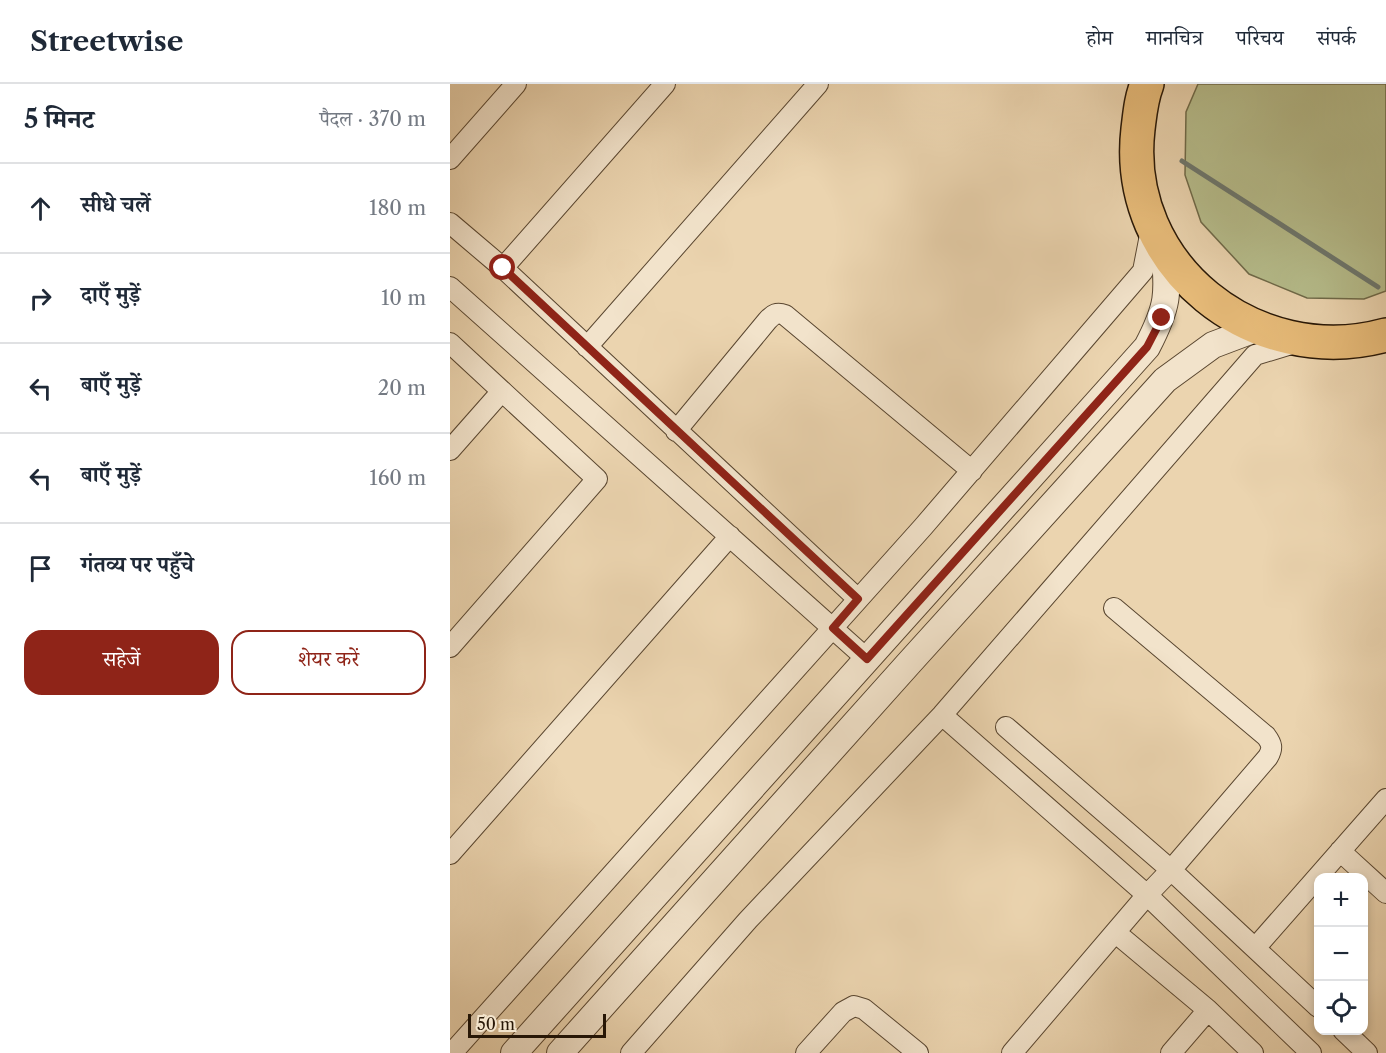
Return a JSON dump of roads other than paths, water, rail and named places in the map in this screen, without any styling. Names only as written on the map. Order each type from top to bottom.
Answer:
[{"type":"highway","points":[[1141,89],[1136,148],[1139,185],[1158,237],[1189,282],[1222,310],[1258,328],[1324,343],[1369,340],[1386,335]]},
{"type":"street","points":[[450,159],[516,84]]},
{"type":"street","points":[[503,268],[665,84]]},
{"type":"street","points":[[588,347],[818,84]]},
{"type":"street","points":[[450,223],[503,268],[858,599]]},
{"type":"street","points":[[452,1053],[972,471],[1143,271],[1158,237]]},
{"type":"street","points":[[514,1053],[1147,347],[1162,318],[1168,285],[1158,237]]},
{"type":"street","points":[[450,287],[867,659]]},
{"type":"street","points":[[676,431],[772,315],[781,314],[972,471]]},
{"type":"street","points":[[560,1053],[1166,380],[1213,345],[1258,328]]},
{"type":"street","points":[[631,1053],[748,920],[942,715],[1255,355],[1304,340]]},
{"type":"street","points":[[450,343],[597,479],[450,647]]},
{"type":"street","points":[[450,450],[502,391]]},
{"type":"street","points":[[450,854],[729,536]]},
{"type":"street","points":[[1012,1053],[1272,750],[1272,743],[1266,736],[1114,608]]},
{"type":"street","points":[[942,715],[1147,895],[1311,1053]]},
{"type":"street","points":[[1006,727],[1171,870],[1314,1003]]},
{"type":"street","points":[[1256,947],[1386,800]]},
{"type":"street","points":[[1340,851],[1386,893]]},
{"type":"street","points":[[1116,933],[1208,1010],[1253,1053]]},
{"type":"street","points":[[807,1053],[843,1012],[854,1006],[864,1009],[918,1053]]},
{"type":"street","points":[[1171,1053],[1208,1010]]},
{"type":"street","points":[[1348,1035],[1367,1053]]},
{"type":"waterway","points":[[1182,161],[1378,287]]}]
